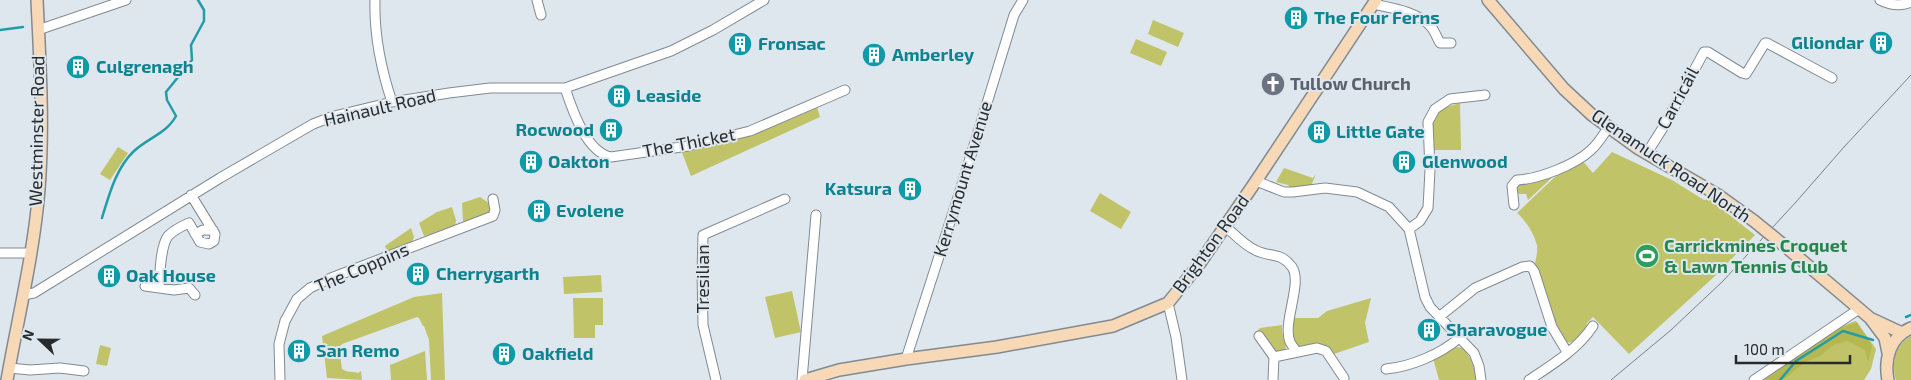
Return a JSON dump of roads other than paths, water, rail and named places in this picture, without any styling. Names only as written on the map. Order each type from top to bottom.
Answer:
[{"type":"street","name":"Westminster Road","points":[[8,374],[31,253],[39,189],[41,101],[37,0]]},
{"type":"street","points":[[38,30],[126,0]]},
{"type":"street","points":[[375,0],[377,39],[384,77],[392,102]]},
{"type":"street","points":[[537,0],[541,15]]},
{"type":"street","name":"Hainault Road","points":[[23,295],[34,293],[192,195],[313,124],[334,116],[392,102],[490,88],[565,88],[671,51],[722,26],[764,0]]},
{"type":"street","name":"Kerrymount Avenue","points":[[906,359],[1014,15],[1023,0]]},
{"type":"street","name":"Glenamuck Road North","points":[[1488,0],[1564,89],[1608,128],[1718,195],[1754,221],[1870,318],[1885,338],[1888,352]]},
{"type":"street","points":[[1880,0],[1894,5],[1911,2]]},
{"type":"street","points":[[1375,2],[1422,19],[1432,28],[1440,43],[1452,43]]},
{"type":"street","name":"Brighton Road","points":[[804,380],[839,370],[997,347],[1113,326],[1168,303],[1200,263],[1375,2]]},
{"type":"street","name":"Carricáil","points":[[1647,153],[1664,126],[1701,54],[1704,52],[1708,52],[1746,74],[1767,42],[1832,78]]},
{"type":"street","name":"The Thicket","points":[[565,88],[576,118],[592,144],[603,155],[611,157],[688,146],[750,131],[844,90]]},
{"type":"street","points":[[1409,228],[1420,221],[1428,208],[1430,170],[1428,122],[1435,109],[1450,99],[1485,95]]},
{"type":"street","points":[[1514,205],[1512,186],[1517,180],[1528,180],[1575,161],[1591,150],[1608,128]]},
{"type":"street","points":[[1256,181],[1284,192],[1325,188],[1357,192],[1389,207],[1409,228],[1425,297],[1430,307],[1474,353],[1479,366],[1481,380]]},
{"type":"street","points":[[159,288],[164,245],[168,236],[189,223],[200,242],[209,244],[214,241],[215,234],[192,195]]},
{"type":"street","name":"The Coppins","points":[[280,380],[279,344],[285,321],[296,299],[310,288],[330,278],[493,216],[495,210],[493,199]]},
{"type":"street","name":"Tresilian","points":[[716,380],[703,325],[703,235],[784,199]]},
{"type":"street","points":[[804,380],[816,215]]},
{"type":"street","points":[[1225,226],[1253,250],[1264,254],[1281,256],[1292,268],[1295,276],[1288,330],[1290,342],[1297,352]]},
{"type":"street","points":[[195,234],[203,230],[213,230]]},
{"type":"street","points":[[0,253],[31,253]]},
{"type":"street","points":[[1439,316],[1475,288],[1522,267],[1530,266],[1534,271],[1552,327],[1567,352]]},
{"type":"street","points":[[145,286],[174,290],[188,288],[195,296]]},
{"type":"street","points":[[1168,303],[1176,337],[1182,380]]},
{"type":"street","points":[[1754,380],[1859,309]]},
{"type":"street","name":"Glenamuck Road North","points":[[1870,318],[1906,331]]},
{"type":"street","points":[[1529,380],[1582,340],[1593,326]]},
{"type":"street","points":[[1879,380],[1887,375],[1888,352],[1893,343],[1906,331]]},
{"type":"street","points":[[1259,336],[1274,357],[1272,380]]},
{"type":"street","points":[[1386,369],[1398,367],[1433,355],[1449,346],[1458,338]]},
{"type":"street","points":[[1274,357],[1317,348],[1326,352],[1344,378]]},
{"type":"street","points":[[8,374],[60,368],[84,371]]},
{"type":"waterway","points":[[102,218],[107,200],[122,165],[139,146],[168,127],[176,116],[167,100],[166,92],[192,60],[191,45],[204,21],[204,10],[198,0]]},
{"type":"waterway","points":[[0,30],[23,27]]},
{"type":"waterway","points":[[1906,317],[1911,315]]},
{"type":"waterway","points":[[1780,380],[1796,361],[1843,331],[1873,340]]},
{"type":"tram line","points":[[1611,380],[1671,330],[1723,281],[1911,75]]},
{"type":"place","name":"The Four Ferns","points":[[1296,18]]},
{"type":"place","name":"Gliondar","points":[[1881,43]]},
{"type":"place","name":"Fronsac","points":[[740,44]]},
{"type":"place","name":"Amberley","points":[[874,55]]},
{"type":"place","name":"Culgrenagh","points":[[78,67]]},
{"type":"place","name":"Tullow Church","points":[[1273,84]]},
{"type":"place","name":"Leaside","points":[[619,96]]},
{"type":"place","name":"Rocwood","points":[[611,130]]},
{"type":"place","name":"Little Gate","points":[[1319,132]]},
{"type":"place","name":"Oakton","points":[[531,162]]},
{"type":"place","name":"Glenwood","points":[[1404,162]]},
{"type":"place","name":"Katsura","points":[[910,189]]},
{"type":"place","name":"Evolene","points":[[539,211]]},
{"type":"place","name":"Carrickmines Croquet & Lawn Tennis Club","points":[[1647,256]]},
{"type":"place","name":"Cherrygarth","points":[[418,274]]},
{"type":"place","name":"Oak House","points":[[109,276]]},
{"type":"place","name":"Sharavogue","points":[[1429,330]]},
{"type":"place","name":"San Remo","points":[[299,351]]},
{"type":"place","name":"Oakfield","points":[[504,354]]}]
